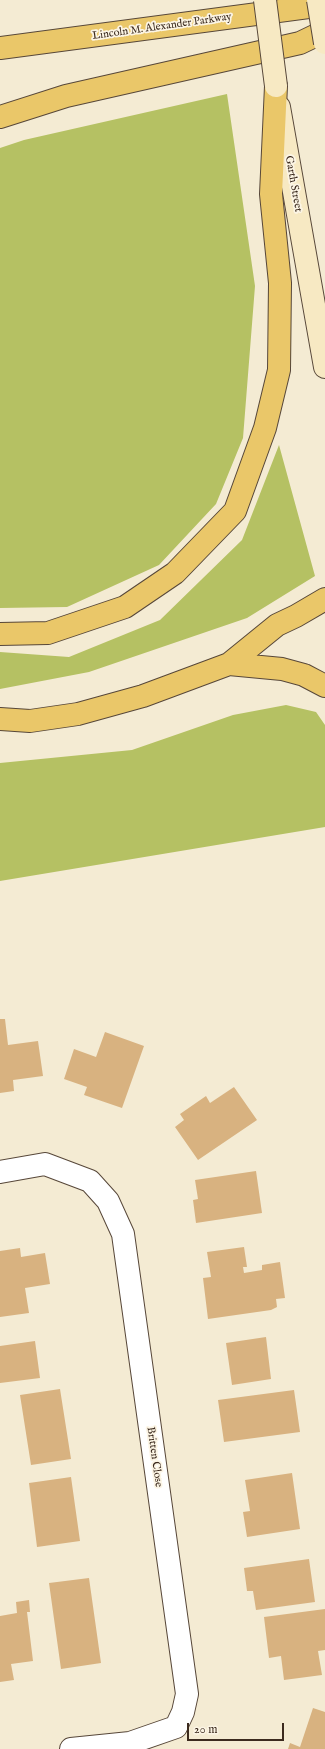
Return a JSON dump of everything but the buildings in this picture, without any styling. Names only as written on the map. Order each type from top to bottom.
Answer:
[{"type":"highway","name":"Lincoln M. Alexander Parkway","points":[[0,48],[325,5]]},
{"type":"highway","points":[[0,117],[66,96],[300,43],[325,31]]},
{"type":"highway","points":[[0,634],[48,633],[125,607],[175,573],[235,511],[266,428],[278,370],[280,283],[271,194],[276,86]]},
{"type":"highway","points":[[0,719],[30,721],[78,714],[143,696],[229,664],[276,625],[296,616],[325,599]]},
{"type":"highway","points":[[229,664],[282,669],[304,675],[325,686]]},
{"type":"main road","name":"Garth Street","points":[[265,0],[276,86],[325,367]]},
{"type":"main road","points":[[318,0],[325,43]]},
{"type":"street","name":"Britten Close","points":[[0,1172],[45,1164],[90,1181],[108,1201],[124,1234],[187,1694],[183,1712],[176,1727],[130,1743],[71,1749]]},
{"type":"green space","points":[[227,94],[255,286],[243,438],[216,504],[159,565],[67,607],[0,608],[0,148],[24,140]]},
{"type":"green space","points":[[279,445],[315,576],[247,618],[89,672],[0,689],[0,652],[69,657],[160,620],[242,540]]},
{"type":"green space","points":[[286,705],[316,712],[325,725],[325,827],[0,881],[0,763],[132,750],[233,715]]}]
